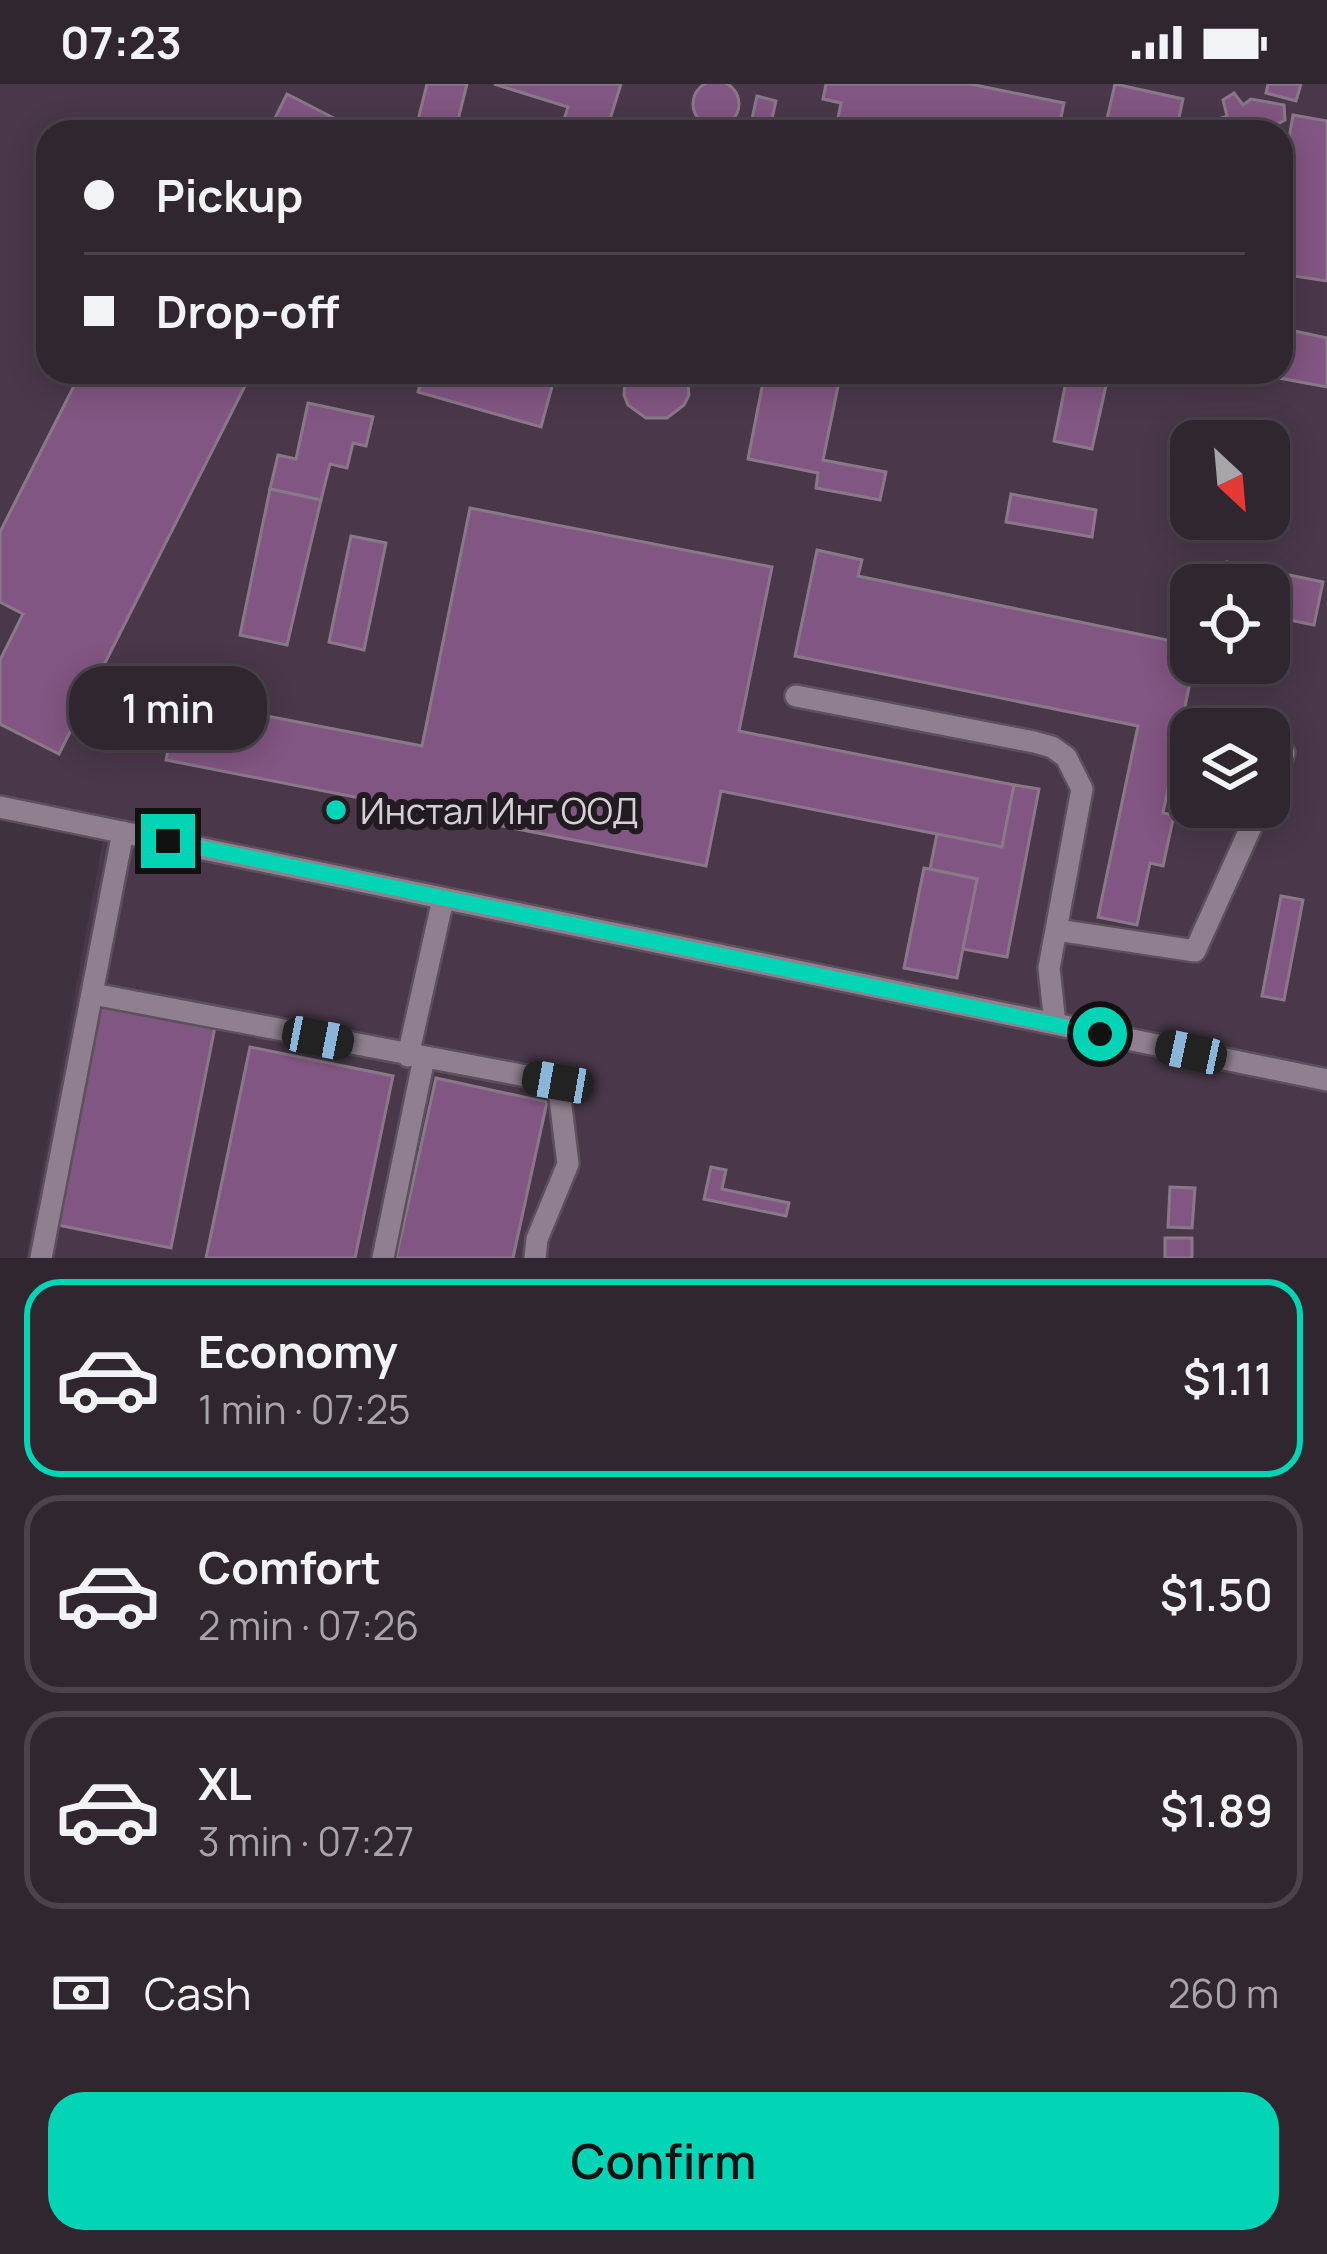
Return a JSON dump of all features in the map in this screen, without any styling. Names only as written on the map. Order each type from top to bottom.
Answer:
[{"type":"street","points":[[796,696],[1034,742],[1066,758],[1082,789],[1049,968],[1055,1024]]},
{"type":"street","points":[[0,807],[1327,1080]]},
{"type":"street","points":[[1057,930],[1195,951],[1251,828]]},
{"type":"street","points":[[65,1258],[41,1256],[122,832]]},
{"type":"street","points":[[383,1258],[443,898]]},
{"type":"street","points":[[93,994],[558,1082],[568,1164],[537,1239],[535,1258]]},
{"type":"shaded area","points":[[0,84],[1327,84],[1327,1258],[26,1258],[105,830],[0,807]]},
{"type":"building","points":[[707,82],[725,82],[738,95],[734,120],[698,120],[694,113],[694,95]]},
{"type":"building","points":[[427,84],[467,84],[458,120],[418,120]]},
{"type":"building","points":[[494,84],[621,84],[610,120],[564,120],[568,107]]},
{"type":"building","points":[[826,84],[970,84],[1064,103],[1060,120],[837,120],[841,103],[823,99]]},
{"type":"building","points":[[1115,84],[1183,99],[1179,120],[1107,120]]},
{"type":"building","points":[[1268,84],[1301,84],[1296,101],[1266,93]]},
{"type":"building","points":[[1234,93],[1243,105],[1251,99],[1284,105],[1285,120],[1219,120],[1227,116],[1223,100]]},
{"type":"building","points":[[287,94],[338,120],[274,120]]},
{"type":"building","points":[[757,96],[776,101],[772,120],[752,120]]},
{"type":"building","points":[[1293,115],[1327,121],[1327,281],[1293,276]]},
{"type":"building","points":[[1293,331],[1327,338],[1327,387],[1293,381]]},
{"type":"building","points":[[75,384],[246,384],[59,754],[0,724],[0,660],[23,614],[0,602],[0,532]]},
{"type":"building","points":[[420,384],[553,384],[541,427],[418,392]]},
{"type":"building","points":[[625,384],[688,384],[689,395],[667,418],[646,418],[628,405]]},
{"type":"building","points":[[763,384],[839,384],[823,460],[886,472],[880,500],[816,488],[818,473],[748,459]]},
{"type":"building","points":[[1066,384],[1106,384],[1092,449],[1054,441]]},
{"type":"building","points":[[308,403],[373,417],[366,446],[353,443],[347,468],[330,464],[321,500],[270,489],[278,455],[296,459]]},
{"type":"building","points":[[270,489],[321,500],[287,645],[240,635]]},
{"type":"building","points":[[1011,494],[1096,510],[1092,537],[1006,522]]},
{"type":"building","points":[[470,508],[772,567],[739,731],[1014,785],[1002,847],[721,791],[706,866],[166,760],[179,699],[422,746]]},
{"type":"building","points":[[351,536],[386,543],[364,650],[329,642]]},
{"type":"building","points":[[817,550],[862,560],[858,576],[1170,641],[1170,684],[1190,684],[1185,708],[1170,708],[1170,779],[1163,813],[1170,814],[1171,828],[1163,866],[1150,863],[1137,925],[1098,917],[1138,726],[795,656]]},
{"type":"building","points":[[1290,575],[1323,582],[1314,625],[1290,620]]},
{"type":"building","points":[[1014,785],[1039,789],[1007,957],[963,949],[977,879],[930,869],[937,834],[1002,847]]},
{"type":"building","points":[[924,868],[977,879],[957,978],[904,968]]},
{"type":"building","points":[[1281,896],[1303,900],[1284,1000],[1262,996]]},
{"type":"building","points":[[97,1004],[215,1027],[171,1248],[53,1224]]},
{"type":"building","points":[[250,1047],[393,1076],[355,1258],[206,1258]]},
{"type":"building","points":[[436,1078],[547,1102],[513,1258],[396,1258]]},
{"type":"building","points":[[711,1167],[726,1170],[722,1189],[789,1203],[786,1216],[704,1199]]},
{"type":"building","points":[[1170,1187],[1195,1188],[1192,1228],[1168,1227]]},
{"type":"building","points":[[1165,1238],[1192,1238],[1192,1258],[1165,1258]]},
{"type":"place","name":"Инстал Инг ООД","points":[[336,810]]},
{"type":"route","points":[[168,841],[1100,1034]]}]
